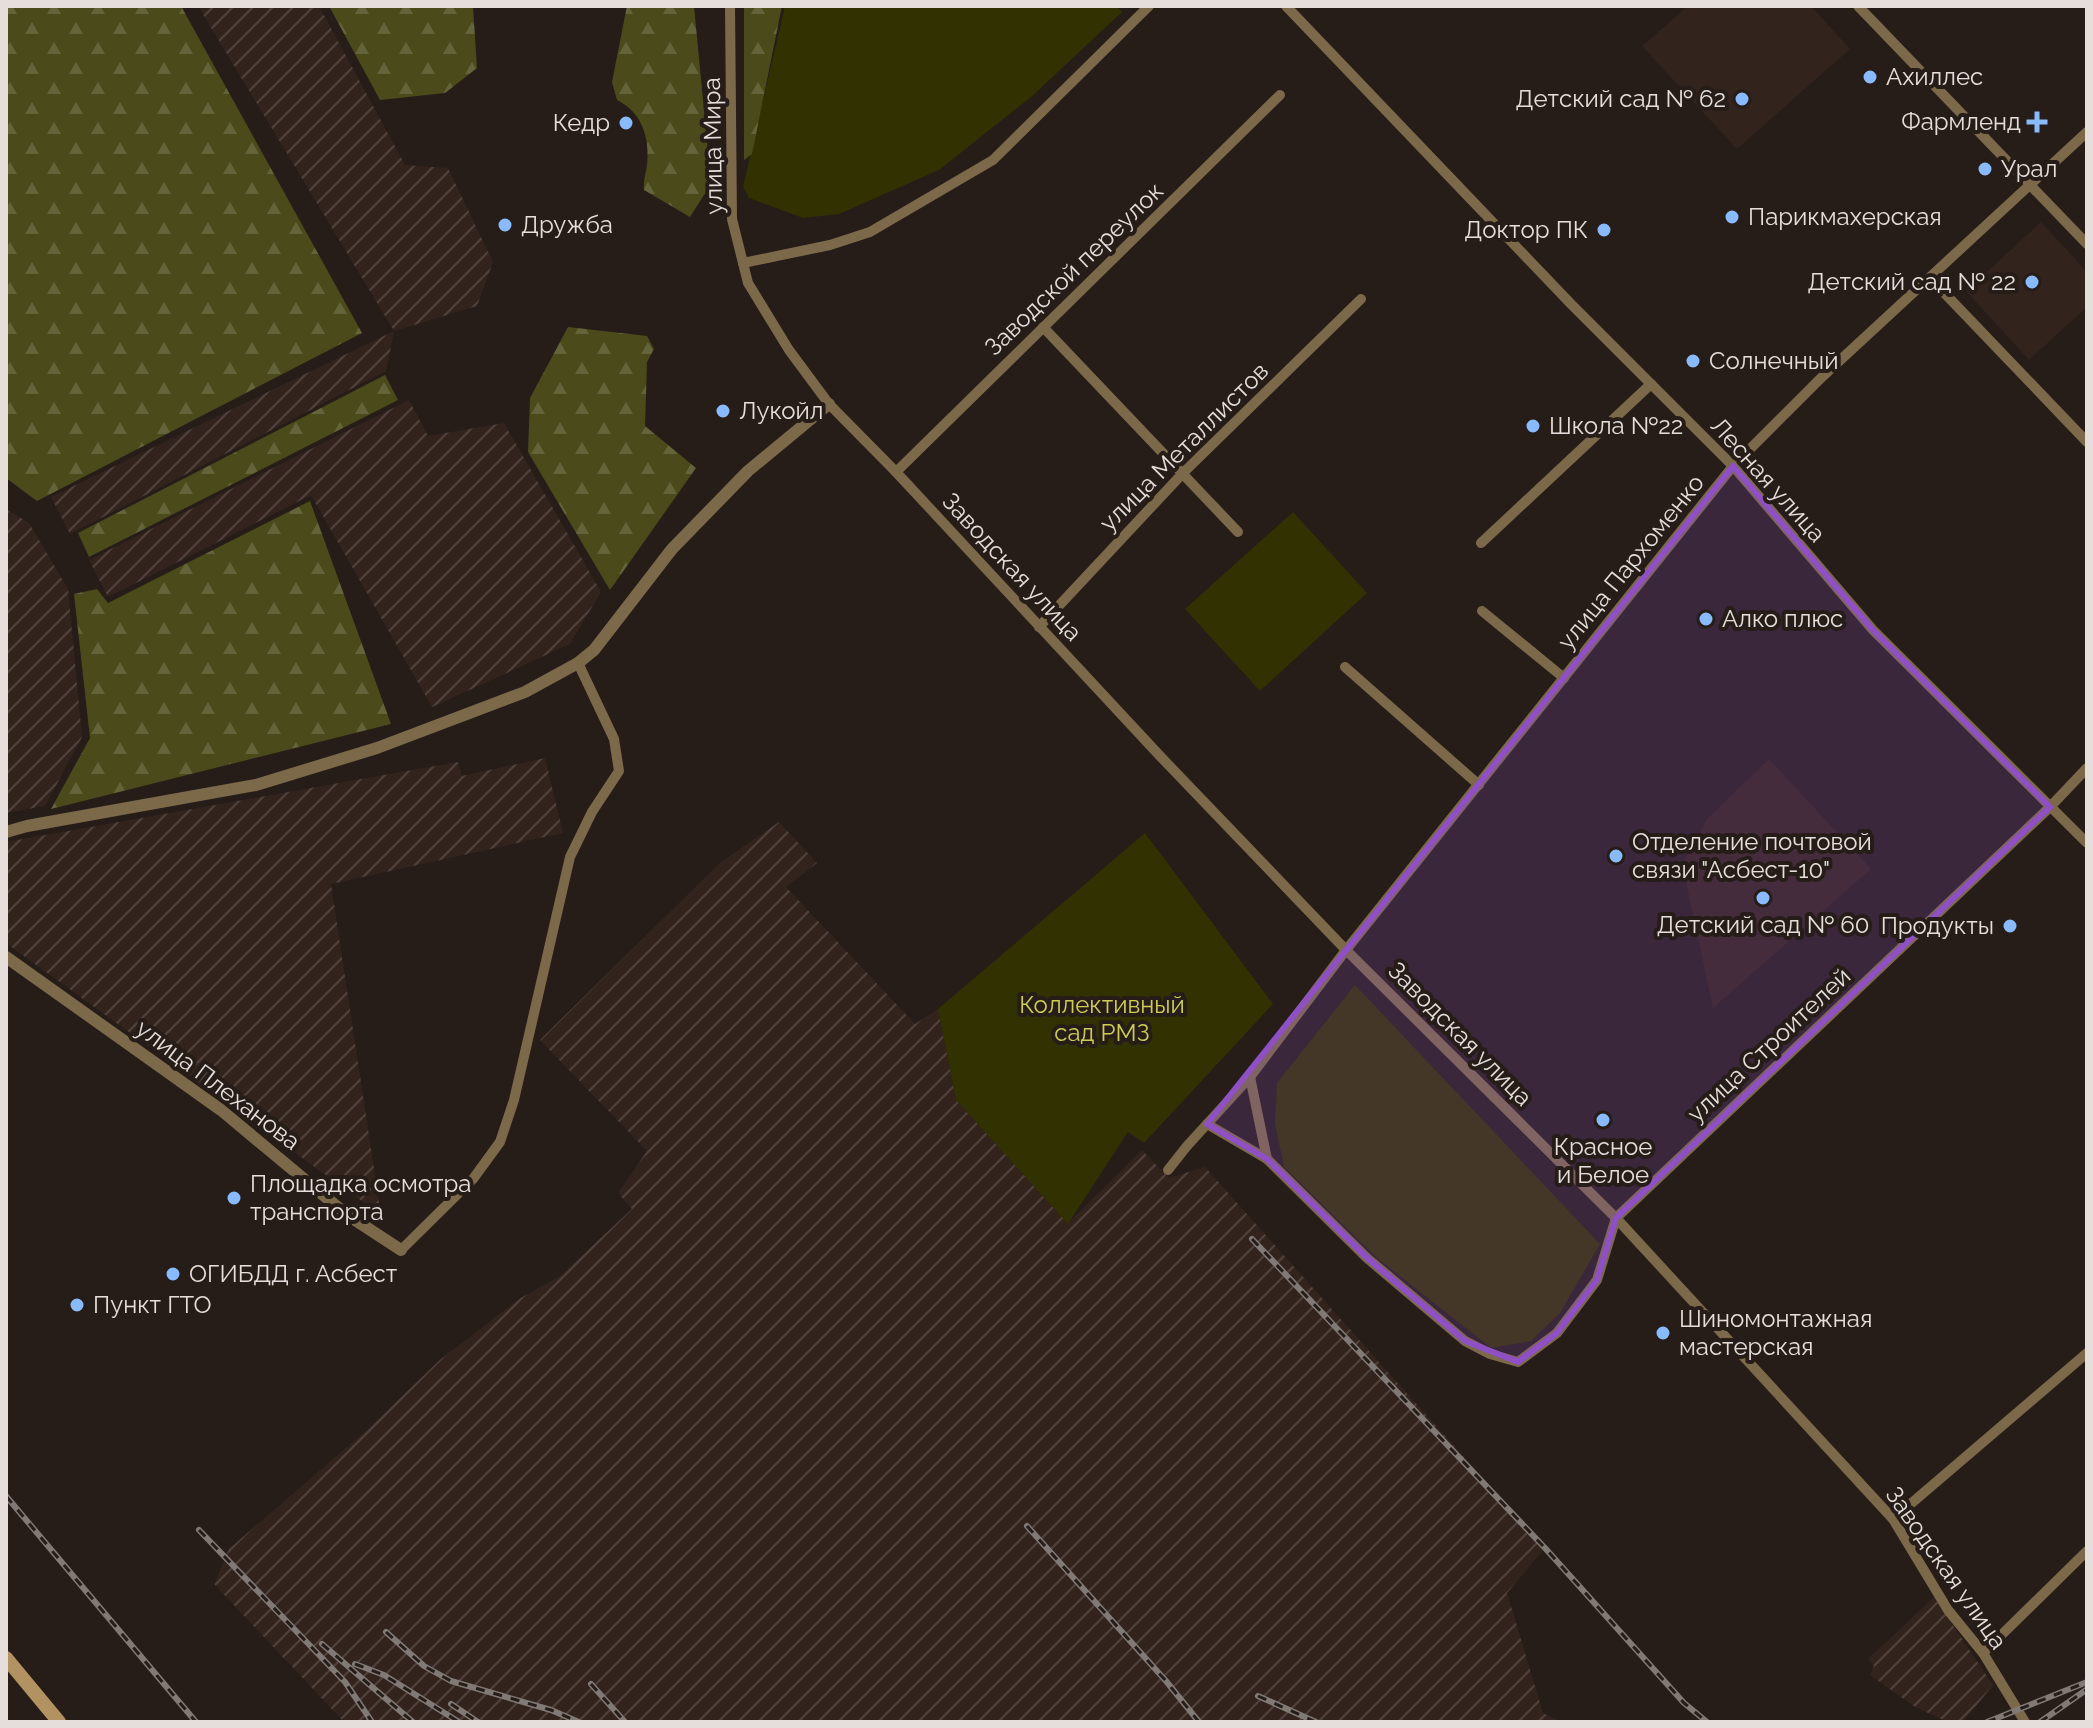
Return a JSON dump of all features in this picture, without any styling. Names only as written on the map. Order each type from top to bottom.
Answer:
[{"type":"main road","points":[[6,1658],[59,1722]]},
{"type":"street","name":"улица Мира","points":[[730,6],[732,219],[748,283],[770,321],[829,404]]},
{"type":"street","points":[[743,263],[830,245],[870,232],[993,160],[1149,6]]},
{"type":"street","name":"Лесная улица","points":[[1286,6],[1733,466],[1873,630],[2087,843]]},
{"type":"street","points":[[1858,6],[2087,244]]},
{"type":"street","name":"Заводской переулок","points":[[896,472],[1280,95]]},
{"type":"street","name":"улица Пархоменко","points":[[1168,1170],[1250,1077],[1346,950],[1733,466],[1831,368],[2087,132]]},
{"type":"street","points":[[1930,278],[2087,442]]},
{"type":"street","name":"улица Металлистов","points":[[1039,627],[1184,472],[1361,299]]},
{"type":"street","points":[[1043,327],[1238,532]]},
{"type":"street","points":[[1481,543],[1651,384]]},
{"type":"street","points":[[6,832],[256,785],[392,743],[525,692],[578,663],[594,650],[672,549],[748,471],[829,404]]},
{"type":"street","name":"Заводская улица","points":[[829,404],[1346,950],[1616,1218],[1893,1519],[1948,1610],[1983,1653],[2025,1722]]},
{"type":"street","points":[[1482,611],[1564,678]]},
{"type":"street","points":[[401,1250],[473,1179],[500,1142],[518,1086],[570,857],[592,812],[619,771],[614,739],[578,663]]},
{"type":"street","points":[[1345,667],[1479,785]]},
{"type":"street","name":"улица Строителей","points":[[1616,1218],[2050,807],[2087,768]]},
{"type":"street","name":"улица Плеханова","points":[[6,957],[221,1110],[346,1214],[401,1250]]},
{"type":"street","points":[[1250,1077],[1267,1159]]},
{"type":"street","points":[[1207,1124],[1267,1159],[1367,1258],[1465,1341],[1490,1354],[1518,1362],[1557,1333],[1597,1280],[1616,1218]]},
{"type":"street","points":[[1893,1519],[2087,1353]]},
{"type":"street","points":[[1983,1653],[2087,1551]]},
{"type":"highlighted area","points":[[1733,466],[1873,630],[2050,807],[1616,1218],[1597,1280],[1557,1333],[1518,1362],[1465,1341],[1367,1258],[1267,1159],[1207,1124]]},
{"type":"shaded area","points":[[198,6],[319,6],[405,165],[448,168],[493,262],[477,306],[394,331]]},
{"type":"shaded area","name":"Детский сад № 62","points":[[1688,6],[1811,6],[1850,49],[1737,149],[1642,46]]},
{"type":"shaded area","name":"Детский сад № 22","points":[[2041,222],[2087,272],[2087,307],[2029,360],[1966,291]]},
{"type":"shaded area","points":[[394,331],[386,371],[70,534],[51,497]]},
{"type":"shaded area","points":[[409,400],[428,436],[504,423],[601,592],[570,644],[432,707],[311,495],[108,597],[89,560]]},
{"type":"shaded area","points":[[6,509],[29,523],[68,589],[82,737],[45,806],[6,813]]},
{"type":"shaded area","points":[[545,758],[563,833],[331,884],[381,1215],[6,943],[6,842],[458,762],[462,776]]},
{"type":"shaded area","name":"Детский сад № 60","points":[[1769,759],[1871,869],[1713,1008],[1682,864],[1708,818]]},
{"type":"shaded area","points":[[779,822],[817,863],[786,887],[915,1024],[938,1009],[956,1100],[1068,1223],[1142,1150],[1169,1178],[1205,1167],[1545,1548],[1507,1593],[1543,1713],[1561,1722],[344,1722],[214,1584],[229,1549],[370,1427],[441,1359],[519,1299],[560,1276],[632,1209],[618,1193],[647,1151],[540,1040],[720,863]]},
{"type":"shaded area","points":[[1934,1597],[1993,1685],[1963,1722],[1948,1722],[1915,1707],[1870,1675],[1874,1666],[1868,1659]]},
{"type":"green space","points":[[6,6],[181,6],[362,333],[37,501],[6,478]]},
{"type":"green space","points":[[329,6],[473,6],[477,68],[445,93],[380,100]]},
{"type":"green space","points":[[627,6],[694,6],[711,184],[690,217],[644,190],[648,155],[645,136],[633,111],[617,100],[612,82]]},
{"type":"green space","points":[[744,6],[782,6],[752,154],[744,160]]},
{"type":"green space","points":[[785,6],[1116,6],[1122,12],[1031,97],[939,170],[839,214],[803,218],[749,198],[743,187]]},
{"type":"green space","points":[[568,327],[647,336],[654,349],[647,362],[645,426],[696,468],[610,590],[528,452],[530,398]]},
{"type":"green space","points":[[385,375],[398,400],[89,557],[78,533]]},
{"type":"green space","points":[[310,501],[391,724],[51,809],[90,738],[74,594],[97,589],[108,603]]},
{"type":"green space","points":[[1293,512],[1367,593],[1260,691],[1185,609]]},
{"type":"green space","name":"Коллективный сад РМЗ","points":[[1145,833],[1273,1004],[1144,1143],[1128,1132],[1068,1224],[956,1100],[938,1009]]},
{"type":"green space","points":[[1355,985],[1600,1244],[1560,1313],[1531,1341],[1491,1348],[1377,1258],[1284,1167],[1275,1124],[1277,1083]]},
{"type":"railway","points":[[1252,1239],[1545,1548],[1684,1703],[1707,1722]]},
{"type":"railway","points":[[6,1496],[196,1722]]},
{"type":"railway","points":[[1027,1526],[1199,1722]]},
{"type":"railway","points":[[199,1530],[345,1682],[372,1722]]},
{"type":"railway","points":[[386,1632],[424,1666],[451,1681],[551,1710],[579,1722]]},
{"type":"railway","points":[[322,1644],[413,1722]]},
{"type":"railway","points":[[355,1664],[384,1675],[459,1722]]},
{"type":"railway","points":[[1987,1722],[2087,1682]]},
{"type":"railway","points":[[591,1684],[625,1722]]},
{"type":"railway","points":[[2040,1722],[2086,1690]]},
{"type":"railway","points":[[1258,1696],[1316,1722]]},
{"type":"railway","points":[[451,1704],[478,1722]]},
{"type":"place","name":"Ахиллес","points":[[1870,77]]},
{"type":"place","name":"Детский сад № 62","points":[[1742,99]]},
{"type":"place","name":"Фармленд","points":[[2037,122]]},
{"type":"place","name":"Кедр","points":[[626,123]]},
{"type":"place","name":"Урал","points":[[1985,169]]},
{"type":"place","name":"Парикмахерская","points":[[1732,217]]},
{"type":"place","name":"Дружба","points":[[505,225]]},
{"type":"place","name":"Доктор ПК","points":[[1604,230]]},
{"type":"place","name":"Детский сад № 22","points":[[2032,282]]},
{"type":"place","name":"Солнечный","points":[[1693,361]]},
{"type":"place","name":"Лукойл","points":[[723,411]]},
{"type":"place","name":"Школа №22","points":[[1533,426]]},
{"type":"place","name":"Алко плюс","points":[[1706,619]]},
{"type":"place","name":"Отделение почтовой связи \"Асбест-10\"","points":[[1616,856]]},
{"type":"place","name":"Детский сад № 60","points":[[1763,898]]},
{"type":"place","name":"Продукты","points":[[2010,926]]},
{"type":"place","name":"Красное и Белое","points":[[1603,1120]]},
{"type":"place","name":"Площадка осмотра транспорта","points":[[234,1198]]},
{"type":"place","name":"ОГИБДД г. Асбест","points":[[173,1274]]},
{"type":"place","name":"Пункт ГТО","points":[[77,1305]]},
{"type":"place","name":"Шиномонтажная мастерская","points":[[1663,1333]]}]
